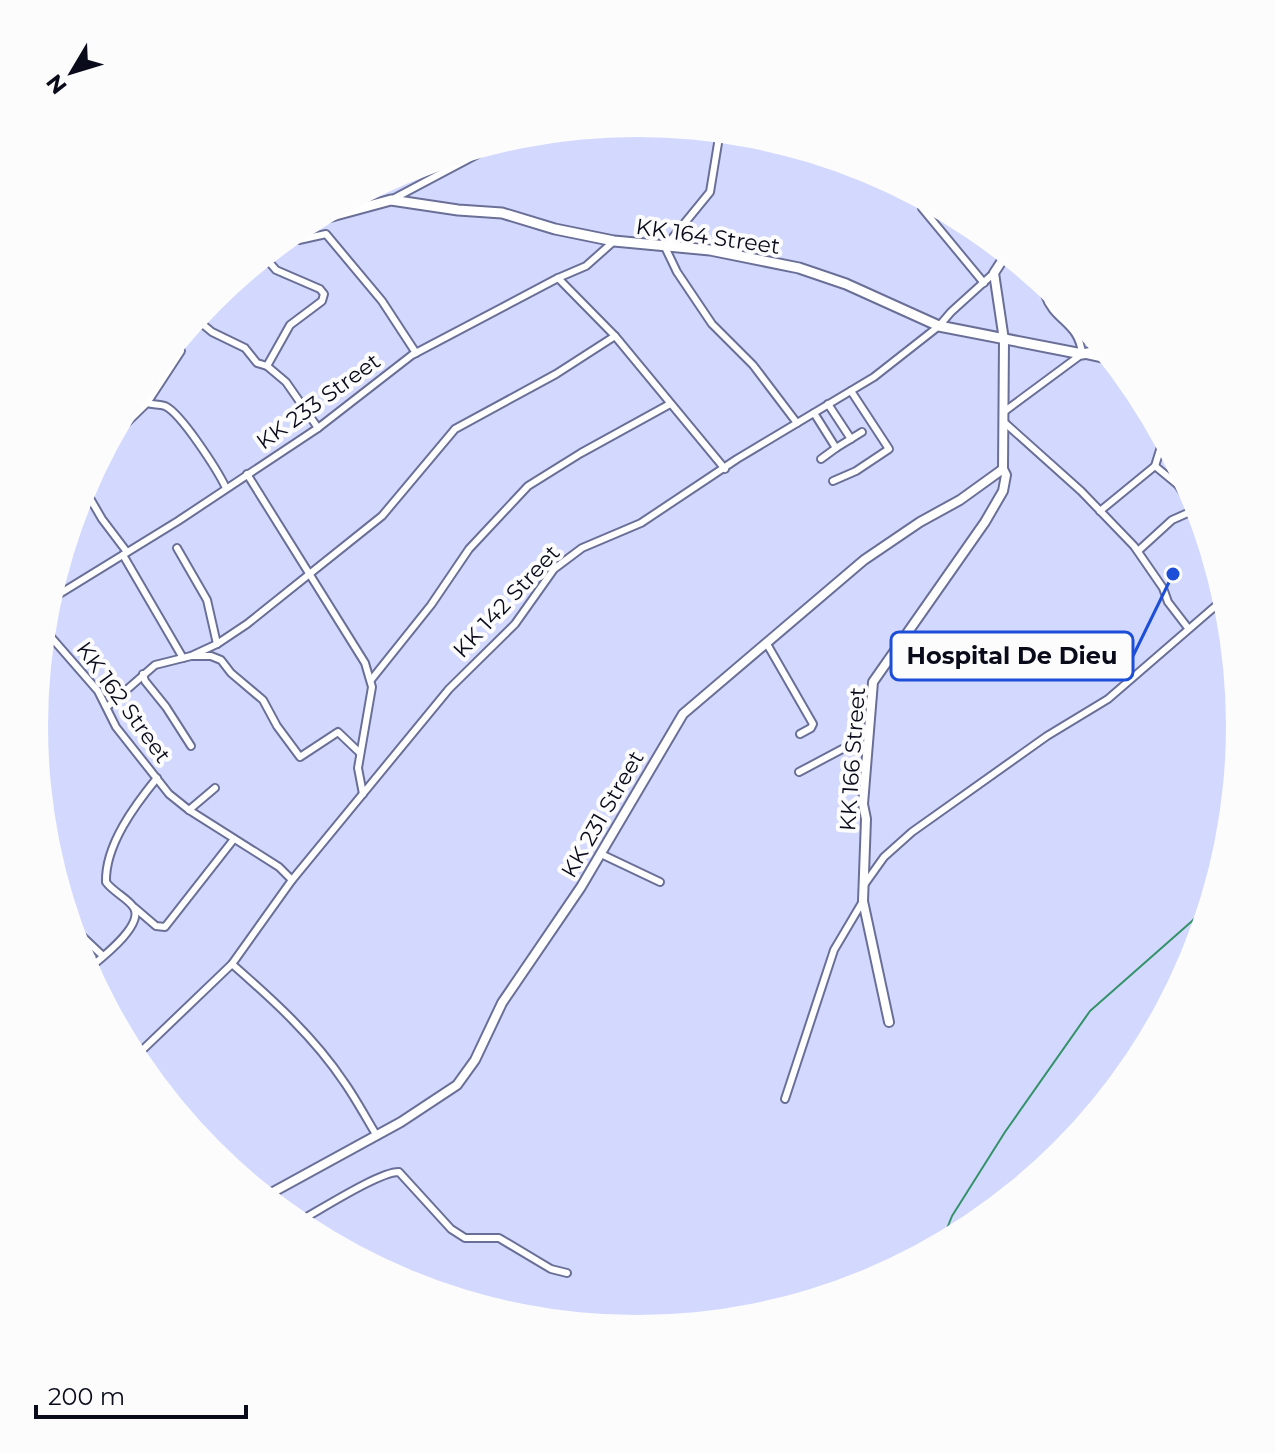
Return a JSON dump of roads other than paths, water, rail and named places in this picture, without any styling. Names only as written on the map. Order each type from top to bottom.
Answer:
[{"type":"main road","name":"KK 164 Street","points":[[391,200],[502,213],[555,229],[614,241],[710,250],[799,268],[846,284],[939,326],[1082,354],[1092,352]]},
{"type":"main road","points":[[355,210],[391,200]]},
{"type":"street","points":[[718,143],[710,192],[665,247],[677,272],[712,324],[753,365],[797,423]]},
{"type":"street","points":[[391,200],[456,166]]},
{"type":"street","points":[[926,213],[984,283]]},
{"type":"street","points":[[307,238],[326,234],[382,301],[416,353]]},
{"type":"street","name":"KK 233 Street","points":[[64,591],[318,428],[416,353],[586,266],[614,241]]},
{"type":"street","points":[[994,273],[1001,263]]},
{"type":"street","points":[[267,366],[290,325],[322,301],[324,294],[320,289],[276,270],[272,265]]},
{"type":"street","name":"KK 142 Street","points":[[144,1049],[232,964],[292,880],[449,689],[515,624],[554,569],[566,558],[641,523],[874,377],[939,326],[994,273]]},
{"type":"street","name":"KK 166 Street","points":[[889,1022],[863,901],[866,819],[863,804],[873,682],[985,522],[1003,491],[1006,475],[1003,469],[1004,340],[994,273]]},
{"type":"street","points":[[558,278],[615,336],[725,469]]},
{"type":"street","points":[[1049,305],[1080,337],[1082,354]]},
{"type":"street","points":[[205,326],[245,348],[257,363],[267,366],[286,382],[318,428]]},
{"type":"street","points":[[107,707],[155,665],[187,657],[217,644],[311,574],[382,516],[455,429],[556,374],[615,336]]},
{"type":"street","points":[[1005,411],[1082,354],[1096,357]]},
{"type":"street","points":[[141,409],[169,369]]},
{"type":"street","points":[[833,481],[856,471],[889,449],[851,391]]},
{"type":"street","points":[[147,403],[168,407],[178,417],[210,460],[226,488]]},
{"type":"street","points":[[371,680],[431,605],[469,549],[528,486],[670,404]]},
{"type":"street","points":[[828,404],[851,439]]},
{"type":"street","points":[[814,413],[836,448]]},
{"type":"street","points":[[1005,423],[1100,511],[1138,551],[1163,588],[1168,602],[1188,628]]},
{"type":"street","points":[[821,459],[862,432]]},
{"type":"street","points":[[1100,511],[1155,466],[1159,453]]},
{"type":"street","points":[[1155,466],[1173,481]]},
{"type":"street","name":"KK 231 Street","points":[[275,1191],[377,1136],[457,1085],[466,1075],[502,1003],[601,854],[683,714],[864,560],[1003,469]]},
{"type":"street","points":[[247,474],[358,651],[371,680],[358,768],[363,794]]},
{"type":"street","points":[[92,502],[187,657]]},
{"type":"street","points":[[1138,551],[1172,520],[1187,513]]},
{"type":"street","points":[[177,548],[207,600],[217,644]]},
{"type":"street","points":[[864,885],[884,857],[912,832],[1047,736],[1108,699],[1215,606]]},
{"type":"street","name":"KK 162 Street","points":[[54,640],[107,707],[116,727],[175,800],[279,867],[292,880]]},
{"type":"street","points":[[767,644],[813,724],[800,734]]},
{"type":"street","points":[[187,657],[211,656],[221,660],[231,673],[263,700],[277,726],[300,757],[338,732],[360,753]]},
{"type":"street","points":[[143,674],[191,746]]},
{"type":"street","points":[[799,772],[848,746],[868,731]]},
{"type":"street","points":[[157,778],[124,822],[107,867],[106,882],[156,926],[165,927],[234,839]]},
{"type":"street","points":[[189,810],[215,788]]},
{"type":"street","points":[[601,854],[660,882]]},
{"type":"street","points":[[785,1099],[834,950],[863,901]]},
{"type":"street","points":[[97,961],[132,927],[133,906]]},
{"type":"street","points":[[90,944],[103,956]]},
{"type":"street","points":[[232,964],[275,1002],[310,1039],[343,1081],[377,1136]]},
{"type":"street","points":[[309,1216],[377,1178],[399,1172],[451,1229],[465,1238],[499,1238],[551,1269],[567,1273]]},
{"type":"waterway","points":[[947,1228],[1005,1132],[1090,1011],[1195,918]]},
{"type":"place","name":"Hospital De Dieu","points":[[1173,574]]}]
